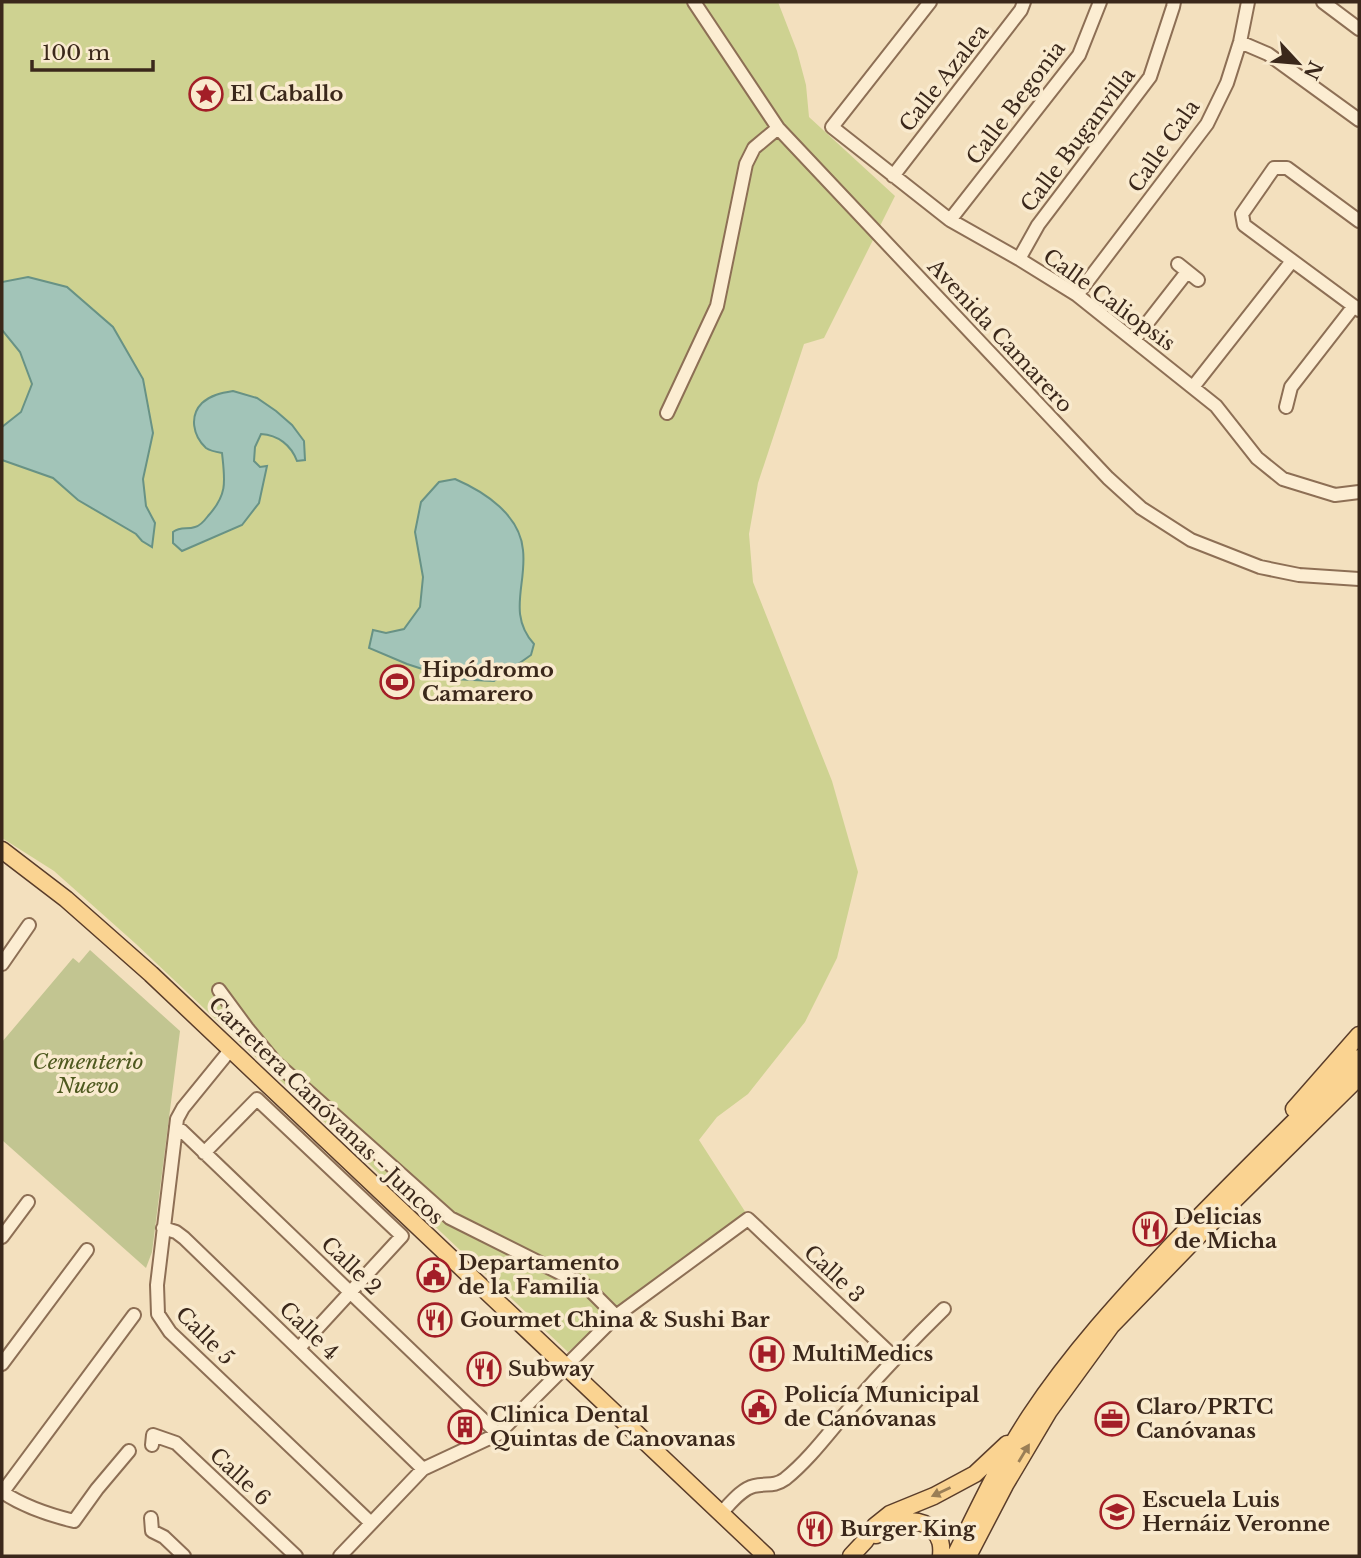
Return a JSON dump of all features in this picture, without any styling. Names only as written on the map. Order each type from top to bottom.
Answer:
[{"type":"main road","name":"Carretera Canóvanas - Juncos","points":[[2,850],[66,899],[151,974],[766,1556]]},
{"type":"main road","points":[[1238,1178],[1266,1141],[1359,1035]]},
{"type":"main road","points":[[955,1556],[1029,1417],[1074,1355],[1154,1263],[1359,1058]]},
{"type":"main road","points":[[968,1556],[1004,1485],[1049,1411],[1111,1326],[1359,1077]]},
{"type":"main road","points":[[865,1541],[874,1526],[890,1514],[934,1496],[975,1474],[1007,1444],[1029,1417]]},
{"type":"main road","points":[[850,1556],[865,1541],[890,1526],[908,1521],[919,1521],[937,1534],[942,1543],[941,1556]]},
{"type":"street","name":"Avenida Camarero","points":[[694,2],[778,128],[1108,478],[1141,508],[1191,540],[1260,567],[1299,575],[1359,579]]},
{"type":"street","name":"Calle Caliopsis","points":[[930,2],[832,127],[950,220],[1077,295],[1216,406],[1256,458],[1283,479],[1335,495],[1359,492]]},
{"type":"street","name":"Calle Azalea","points":[[893,176],[1021,10],[1024,2]]},
{"type":"street","name":"Calle Begonia","points":[[950,220],[1079,55],[1100,2]]},
{"type":"street","name":"Calle Buganvilla","points":[[1020,259],[1038,225],[1150,77],[1174,2]]},
{"type":"street","name":"Calle Cala","points":[[1077,295],[1207,124],[1227,83],[1240,42],[1248,2]]},
{"type":"street","points":[[1319,5],[1359,29]]},
{"type":"street","points":[[1240,42],[1268,54],[1359,119]]},
{"type":"street","points":[[667,413],[718,306],[746,164],[754,148],[778,128]]},
{"type":"street","points":[[1286,407],[1291,387],[1357,308],[1244,225],[1242,214],[1274,168],[1287,167],[1359,220]]},
{"type":"street","points":[[1193,387],[1292,261]]},
{"type":"street","points":[[1134,340],[1188,272]]},
{"type":"street","points":[[2,964],[29,926]]},
{"type":"street","points":[[219,990],[275,1062],[442,1211],[457,1222],[586,1286],[616,1316],[498,1434],[423,1469],[340,1556]]},
{"type":"street","name":"Calle 5","points":[[231,1049],[179,1113],[157,1285],[158,1314],[166,1327],[372,1523]]},
{"type":"street","points":[[204,1153],[257,1099],[402,1237],[299,1348]]},
{"type":"street","name":"Calle 2","points":[[176,1127],[498,1434]]},
{"type":"street","points":[[2,1237],[28,1202]]},
{"type":"street","name":"Calle 3","points":[[616,1316],[748,1219],[894,1357]]},
{"type":"street","name":"Calle 4","points":[[163,1228],[184,1238],[423,1469]]},
{"type":"street","points":[[2,1364],[87,1250]]},
{"type":"street","points":[[721,1513],[749,1488],[756,1485],[774,1485],[804,1461],[894,1357],[944,1310]]},
{"type":"street","points":[[129,1451],[74,1521],[56,1517],[2,1493],[134,1315]]},
{"type":"street","name":"Calle 6","points":[[152,1440],[176,1443],[296,1556]]},
{"type":"street","points":[[151,1518],[152,1531],[184,1556]]},
{"type":"green space","name":"Hipódromo Camarero","points":[[2,2],[778,2],[797,51],[806,85],[809,117],[895,196],[824,338],[804,344],[758,483],[749,534],[753,582],[832,781],[858,872],[837,958],[805,1022],[748,1094],[717,1117],[699,1140],[746,1213],[628,1300],[568,1352],[136,944],[54,871],[2,838]]},
{"type":"green space","name":"Cementerio Nuevo","points":[[90,950],[180,1031],[152,1252],[146,1268],[2,1140],[2,1042],[73,958],[79,963]]},
{"type":"water","points":[[28,277],[67,287],[113,327],[143,379],[153,433],[143,479],[146,506],[155,523],[152,547],[136,534],[78,500],[53,478],[2,460],[2,427],[21,412],[32,384],[20,352],[2,330],[2,282]]},
{"type":"water","points":[[233,391],[257,398],[292,425],[304,441],[305,460],[297,461],[283,442],[273,436],[261,434],[255,447],[254,461],[260,467],[267,466],[259,503],[242,525],[182,551],[173,543],[173,532],[202,523],[219,501],[224,487],[222,453],[209,450],[198,438],[194,426],[195,414],[209,398]]},
{"type":"water","points":[[455,479],[499,506],[515,526],[523,550],[521,621],[534,644],[531,655],[494,681],[453,679],[369,648],[373,630],[386,633],[404,629],[420,607],[423,577],[415,532],[421,502],[439,482]]},
{"type":"place","name":"El Caballo","points":[[206,94]]},
{"type":"place","name":"Hipódromo Camarero","points":[[397,682]]},
{"type":"place","name":"Delicias de Micha","points":[[1150,1229]]},
{"type":"place","name":"Departamento de la Familia","points":[[434,1275]]},
{"type":"place","name":"Gourmet China & Sushi Bar","points":[[435,1320]]},
{"type":"place","name":"MultiMedics","points":[[767,1354]]},
{"type":"place","name":"Subway","points":[[484,1369]]},
{"type":"place","name":"Policía Municipal de Canóvanas","points":[[759,1407]]},
{"type":"place","name":"Claro/PRTC Canóvanas","points":[[1112,1419]]},
{"type":"place","name":"Clinica Dental Quintas de Canovanas","points":[[465,1427]]},
{"type":"place","name":"Escuela Luis Hernáiz Veronne","points":[[1117,1512]]},
{"type":"place","name":"Burger King","points":[[815,1529]]}]
